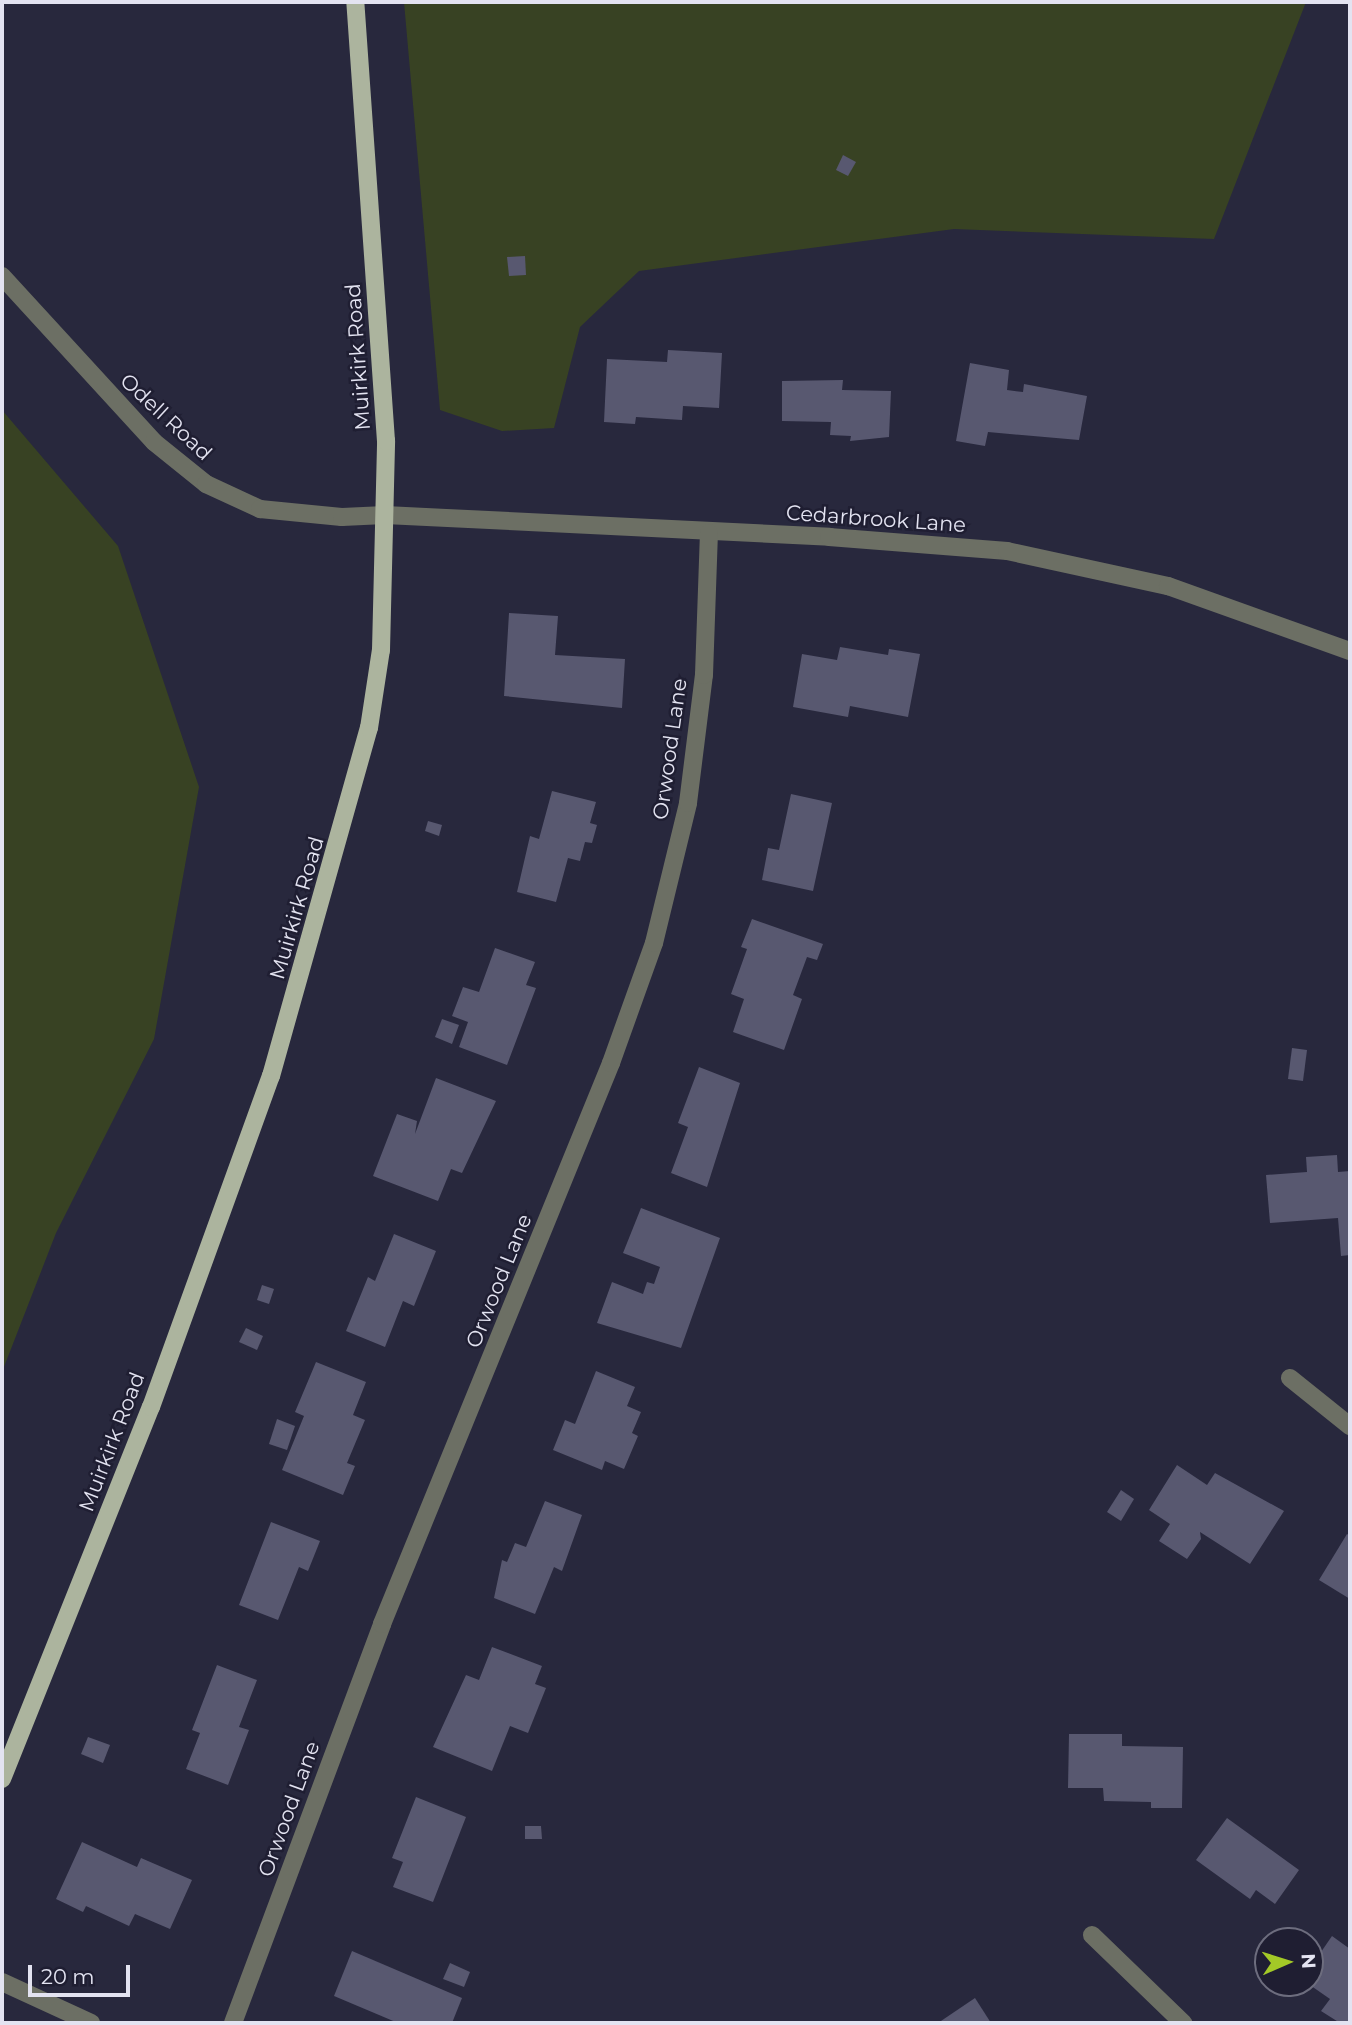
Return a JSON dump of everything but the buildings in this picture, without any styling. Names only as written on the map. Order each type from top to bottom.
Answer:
[{"type":"main road","name":"Muirkirk Road","points":[[2,1779],[151,1407],[271,1076],[369,728],[381,650],[386,441],[355,2]]},
{"type":"street","name":"Odell Road","points":[[2,276],[154,442],[206,484],[260,509],[342,517],[385,515]]},
{"type":"street","name":"Cedarbrook Lane","points":[[385,515],[1007,551],[1095,567],[1258,614],[1350,651]]},
{"type":"street","name":"Orwood Lane","points":[[233,2023],[382,1624],[607,1076],[654,943],[689,790],[704,675],[709,533]]},
{"type":"street","points":[[1290,1378],[1350,1426]]},
{"type":"street","points":[[1092,1934],[1183,2023]]},
{"type":"street","points":[[2,1982],[91,2023]]},
{"type":"green space","points":[[404,2],[1306,2],[1214,239],[954,229],[639,271],[580,327],[554,428],[502,431],[440,410]]},
{"type":"green space","points":[[2,410],[118,546],[199,787],[154,1039],[56,1233],[2,1372]]}]
